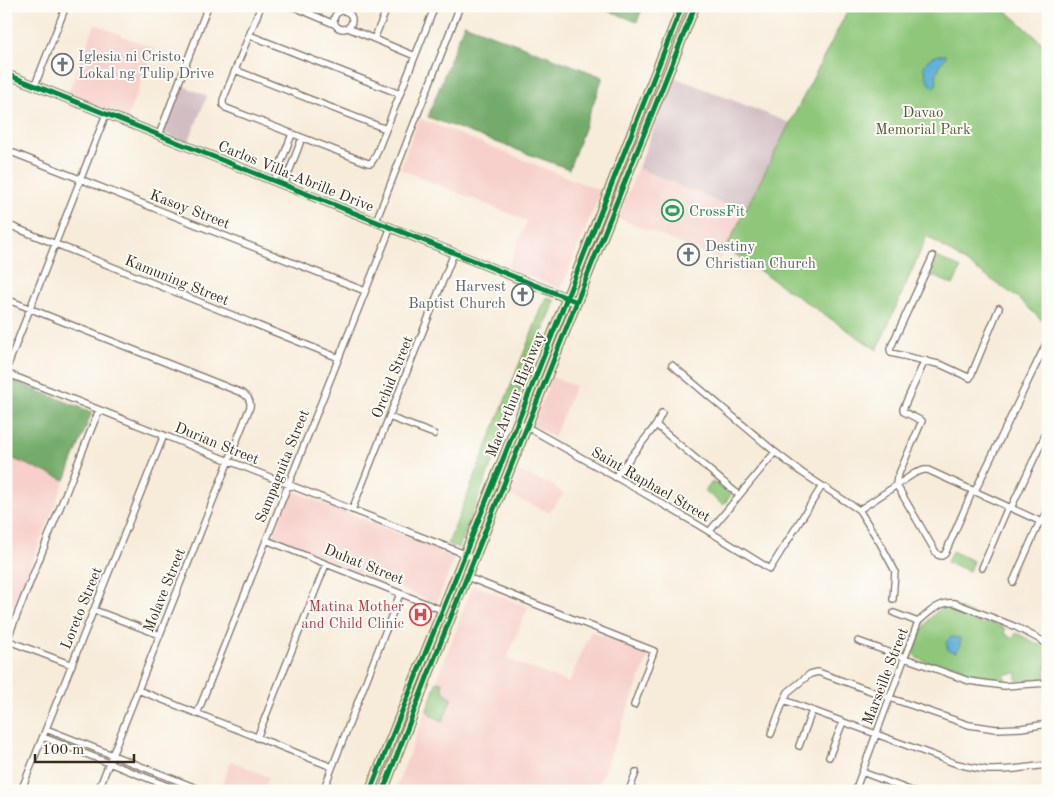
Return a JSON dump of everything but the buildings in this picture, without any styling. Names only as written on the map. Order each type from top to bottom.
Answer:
[{"type":"main road","name":"MacArthur Highway","points":[[370,791],[682,6]]},
{"type":"main road","name":"MacArthur Highway","points":[[383,791],[695,6]]},
{"type":"main road","name":"Carlos Villa-Abrille Drive","points":[[6,74],[577,302]]},
{"type":"main road","points":[[637,121],[647,125]]},
{"type":"main road","points":[[607,197],[618,201]]},
{"type":"main road","name":"Duhat Street","points":[[442,610],[452,614]]},
{"type":"street","points":[[35,86],[66,6]]},
{"type":"street","points":[[159,135],[208,6]]},
{"type":"street","points":[[260,6],[223,100],[225,107],[368,163],[371,163],[375,157],[435,6]]},
{"type":"street","points":[[292,6],[304,8],[340,29],[348,28],[415,56]]},
{"type":"street","points":[[374,39],[388,6]]},
{"type":"street","points":[[376,221],[460,6]]},
{"type":"street","points":[[334,24],[334,18],[337,13],[345,10],[350,13],[352,18],[352,24],[348,28]]},
{"type":"street","points":[[249,35],[400,94]]},
{"type":"street","points":[[235,70],[386,129]]},
{"type":"street","points":[[6,372],[106,114]]},
{"type":"street","points":[[274,181],[292,134]]},
{"type":"street","points":[[284,185],[302,138]]},
{"type":"street","name":"Kasoy Street","points":[[6,150],[365,290]]},
{"type":"street","points":[[282,160],[292,164]]},
{"type":"street","name":"Kamuning Street","points":[[6,224],[338,358]]},
{"type":"street","name":"Sampaguita Street","points":[[197,714],[391,227]]},
{"type":"street","name":"Orchid Street","points":[[352,510],[454,252]]},
{"type":"street","points":[[934,256],[890,351],[925,360],[970,378],[999,308]]},
{"type":"street","points":[[6,299],[30,309]]},
{"type":"street","name":"Molave Street","points":[[30,309],[233,389],[246,395],[250,402],[250,407],[229,461],[98,791]]},
{"type":"street","points":[[925,360],[903,411],[922,421],[897,478],[896,486],[935,551],[938,555],[944,556],[974,490],[1047,342]]},
{"type":"street","points":[[672,365],[800,472],[859,510],[895,570],[893,599]]},
{"type":"street","name":"Durian Street","points":[[6,372],[475,558]]},
{"type":"street","points":[[72,665],[7,640],[99,410]]},
{"type":"street","points":[[615,477],[656,425],[662,413]]},
{"type":"street","points":[[389,417],[434,434]]},
{"type":"street","name":"Saint Raphael Street","points":[[517,423],[615,477],[770,569],[822,486]]},
{"type":"street","points":[[656,425],[739,495]]},
{"type":"street","points":[[982,568],[1048,429]]},
{"type":"street","name":"Loreto Street","points":[[22,791],[164,435]]},
{"type":"street","points":[[709,532],[776,452]]},
{"type":"street","points":[[859,510],[916,473],[928,470],[1043,523]]},
{"type":"street","points":[[1013,582],[1048,511]]},
{"type":"street","name":"Duhat Street","points":[[266,540],[442,610]]},
{"type":"street","points":[[257,738],[326,564]]},
{"type":"street","points":[[467,577],[654,651],[634,705]]},
{"type":"street","points":[[323,791],[400,594]]},
{"type":"street","name":"Marseille Street","points":[[855,791],[918,622],[943,604],[955,603],[1016,627],[1048,645]]},
{"type":"street","points":[[94,610],[160,635]]},
{"type":"street","points":[[894,613],[918,622]]},
{"type":"street","points":[[858,641],[961,678],[981,683],[1004,686],[1048,683]]},
{"type":"street","points":[[771,734],[784,700],[791,689],[814,672],[822,673],[969,725],[996,729],[1048,724]]},
{"type":"street","points":[[138,690],[332,767]]},
{"type":"street","points":[[784,700],[957,764],[989,770],[1048,765]]},
{"type":"street","points":[[799,746],[812,711]]},
{"type":"street","points":[[829,758],[843,722]]},
{"type":"street","points":[[46,730],[112,755],[189,788],[204,791]]},
{"type":"street","points":[[43,737],[180,791]]},
{"type":"street","points":[[629,791],[636,772]]},
{"type":"street","points":[[862,772],[912,791]]},
{"type":"shaded area","points":[[95,24],[155,49],[126,120],[67,96]]},
{"type":"shaded area","points":[[674,77],[790,123],[744,213],[638,168]]},
{"type":"shaded area","points":[[181,85],[207,96],[188,143],[162,132]]},
{"type":"shaded area","points":[[419,118],[601,191],[561,289],[508,268],[527,221],[400,169]]},
{"type":"shaded area","points":[[638,168],[744,213],[720,260],[618,218]]},
{"type":"shaded area","points":[[552,377],[575,386],[554,437],[533,425]]},
{"type":"shaded area","points":[[6,456],[65,480],[6,625]]},
{"type":"shaded area","points":[[517,471],[552,485],[564,494],[549,512],[508,495]]},
{"type":"shaded area","points":[[291,490],[455,556],[437,603],[272,539]]},
{"type":"shaded area","points":[[473,585],[528,607],[507,659],[569,683],[591,631],[650,653],[596,791],[395,791]]},
{"type":"shaded area","points":[[231,761],[269,777],[263,791],[219,791]]},
{"type":"green space","points":[[596,6],[643,6],[637,22]]},
{"type":"green space","name":"Davao Memorial Park","points":[[850,6],[1001,6],[1048,48],[1048,326],[1017,297],[927,236],[877,350],[726,248]]},
{"type":"green space","points":[[464,24],[603,77],[569,169],[428,117]]},
{"type":"green space","points":[[937,257],[961,268],[953,285],[929,274]]},
{"type":"green space","points":[[546,297],[555,301],[459,548],[448,544]]},
{"type":"green space","points":[[6,378],[92,412],[65,480],[6,456]]},
{"type":"green space","points":[[713,481],[731,495],[723,505],[705,491]]},
{"type":"green space","points":[[952,551],[973,561],[969,571],[947,562]]},
{"type":"green space","points":[[952,605],[976,615],[974,621],[984,625],[986,620],[1005,629],[1004,634],[1013,638],[1016,633],[1046,648],[1046,676],[1017,681],[1017,673],[1005,674],[1005,682],[988,681],[960,674],[962,667],[952,663],[949,670],[917,658],[913,653],[914,649],[928,621],[932,615],[944,607]]},
{"type":"green space","points":[[437,681],[442,682],[444,691],[452,697],[443,721],[431,715],[427,710]]},
{"type":"water","points":[[938,55],[945,55],[946,57],[939,65],[936,75],[937,84],[933,87],[927,80],[924,66],[929,59]]},
{"type":"water","points":[[951,637],[960,638],[960,645],[956,652],[948,650],[946,642]]},
{"type":"cycle path","points":[[370,791],[682,6]]},
{"type":"cycle path","points":[[383,791],[695,6]]},
{"type":"cycle path","points":[[6,74],[575,301]]},
{"type":"place","name":"Iglesia ni Cristo, Lokal ng Tulip Drive","points":[[62,65]]},
{"type":"place","name":"CrossFit","points":[[673,211]]},
{"type":"place","name":"Destiny Christian Church","points":[[689,255]]},
{"type":"place","name":"Harvest Baptist Church","points":[[522,295]]},
{"type":"place","name":"Matina Mother and Child Clinic","points":[[420,615]]}]
